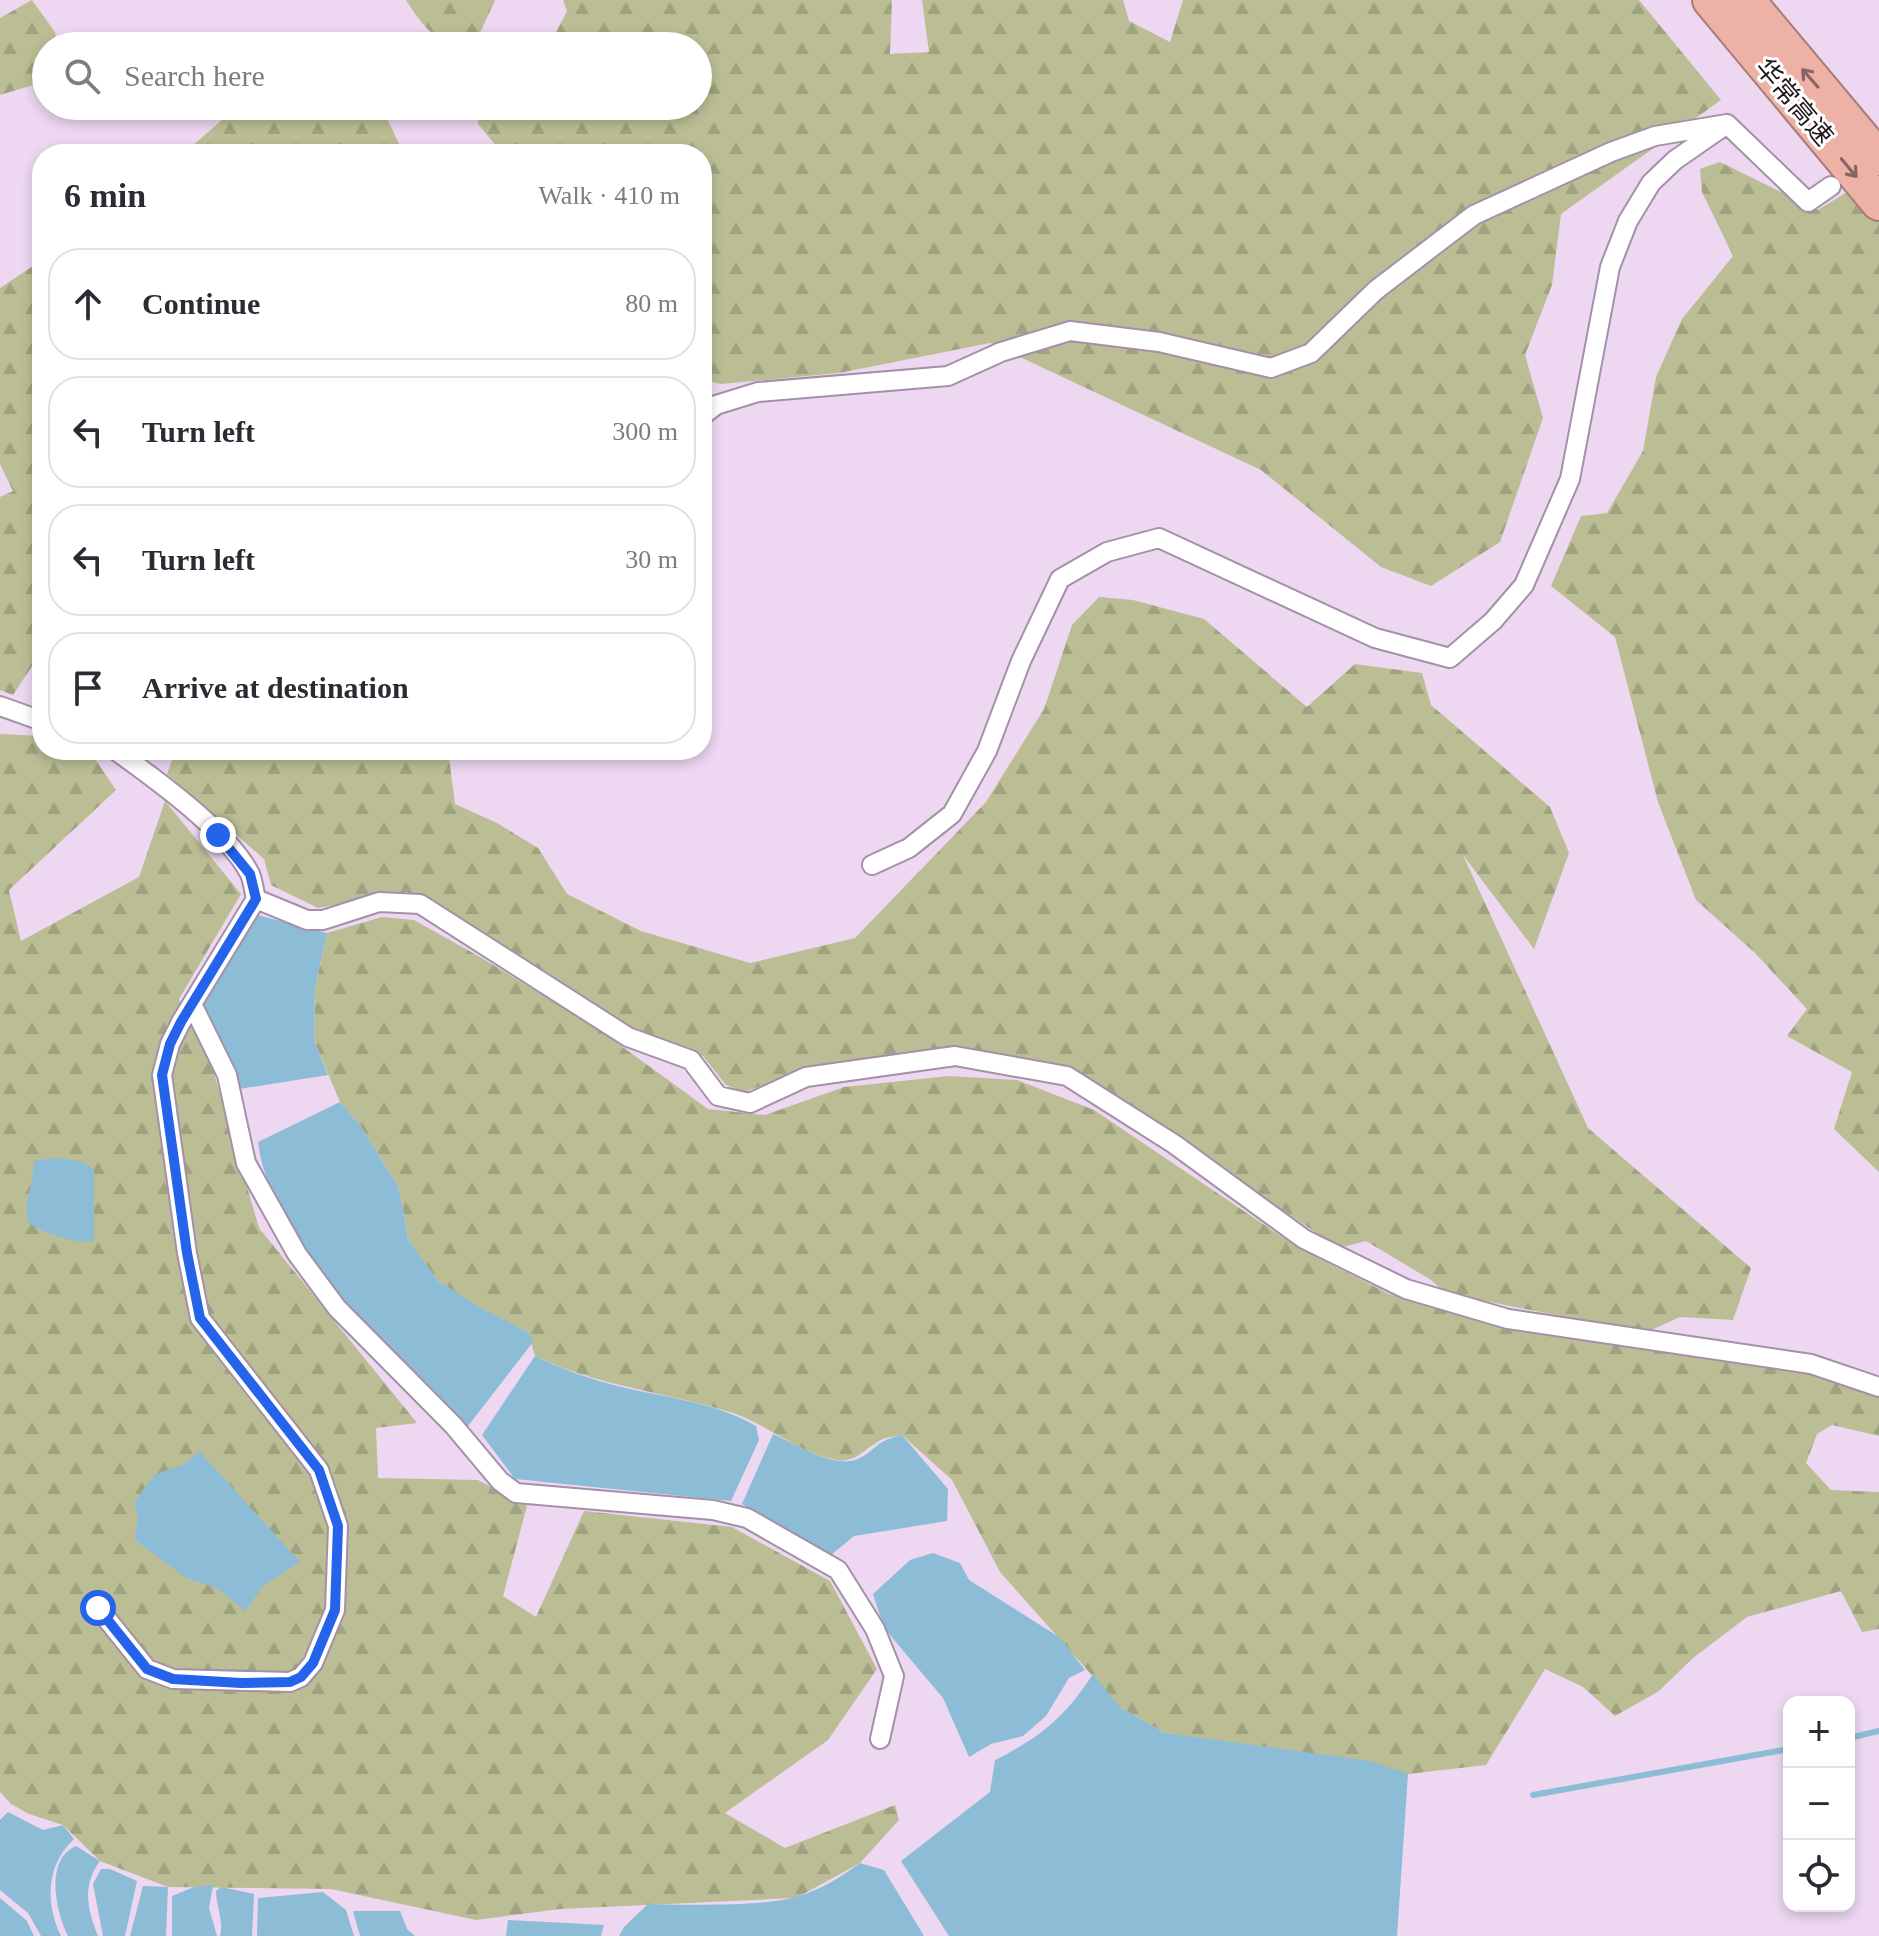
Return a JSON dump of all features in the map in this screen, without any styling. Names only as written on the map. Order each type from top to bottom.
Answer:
[{"type":"highway","name":"华常高速","points":[[1710,0],[1879,203]]},
{"type":"highway","name":"华常高速","points":[[1747,0],[1879,158]]},
{"type":"street","points":[[1727,124],[1808,202],[1831,186]]},
{"type":"street","points":[[712,408],[758,392],[948,376],[1001,352],[1070,331],[1159,342],[1271,368],[1311,353],[1376,290],[1474,215],[1611,152],[1655,136],[1727,124]]},
{"type":"street","points":[[872,865],[909,848],[952,814],[987,751],[1021,661],[1060,579],[1107,552],[1159,538],[1375,638],[1450,658],[1482,631],[1524,585],[1570,479],[1610,267],[1628,221],[1651,183],[1675,160],[1727,124]]},
{"type":"street","points":[[0,706],[32,717]]},
{"type":"street","points":[[98,1608],[147,1669],[173,1679],[241,1683],[290,1682],[301,1677],[313,1663],[335,1610],[338,1526],[319,1470],[200,1318],[187,1253],[162,1075],[170,1044],[256,899],[250,874],[218,835],[153,777],[129,760]]},
{"type":"street","points":[[256,899],[307,920],[323,920],[379,902],[420,904],[628,1037],[691,1060],[718,1096],[750,1103],[806,1077],[955,1056],[1067,1076],[1174,1144],[1304,1239],[1406,1289],[1508,1319],[1811,1364],[1879,1387]]},
{"type":"street","points":[[192,1004],[227,1075],[246,1163],[297,1254],[337,1308],[453,1425],[500,1481],[516,1493],[725,1512],[747,1518],[838,1570],[875,1629],[894,1676],[880,1739]]},
{"type":"green space","points":[[32,0],[55,32],[32,32],[32,85],[0,95],[0,18]]},
{"type":"green space","points":[[406,0],[495,0],[480,32],[431,32]]},
{"type":"green space","points":[[563,0],[892,0],[890,54],[929,52],[922,0],[1123,0],[1129,21],[1170,42],[1183,0],[1639,0],[1721,100],[1561,214],[1552,285],[1525,355],[1543,418],[1500,542],[1431,586],[1381,567],[1261,470],[990,343],[839,373],[721,384],[712,382],[712,144],[495,144],[478,124],[478,120],[712,120],[712,32],[556,32],[567,11]]},
{"type":"green space","points":[[222,120],[388,120],[399,144],[194,144]]},
{"type":"green space","points":[[1720,162],[1818,210],[1879,172],[1879,1172],[1834,1129],[1852,1072],[1787,1036],[1807,1009],[1754,952],[1696,900],[1658,802],[1615,637],[1551,586],[1581,516],[1607,513],[1643,451],[1656,377],[1682,319],[1733,256],[1702,192],[1700,169]]},
{"type":"green space","points":[[32,267],[32,666],[13,695],[0,690],[0,497],[13,491],[0,464],[0,288]]},
{"type":"green space","points":[[1099,597],[1133,600],[1204,619],[1307,707],[1355,664],[1422,673],[1431,705],[1550,807],[1569,853],[1534,949],[1463,855],[1588,1128],[1751,1268],[1733,1320],[1680,1317],[1645,1333],[1445,1293],[1431,1280],[1366,1241],[1339,1248],[1077,1071],[953,1047],[808,1069],[744,1092],[726,1085],[703,1056],[637,1031],[482,934],[407,892],[318,908],[271,885],[264,859],[167,774],[172,760],[449,760],[455,804],[497,823],[538,848],[567,894],[641,931],[750,963],[855,938],[986,802],[1044,709],[1072,625]]},
{"type":"green space","points":[[0,734],[32,736],[32,760],[96,760],[116,790],[9,890],[21,941],[139,877],[165,801],[241,894],[179,999],[214,1073],[259,1228],[417,1423],[376,1428],[378,1478],[478,1480],[527,1506],[503,1596],[536,1617],[584,1511],[732,1527],[830,1581],[877,1669],[828,1740],[725,1813],[785,1848],[895,1805],[899,1820],[860,1863],[796,1898],[560,1909],[476,1920],[331,1889],[168,1887],[100,1861],[63,1825],[29,1814],[11,1804],[0,1792]]},
{"type":"green space","points":[[382,917],[414,920],[480,957],[591,1024],[708,1109],[765,1115],[844,1087],[949,1076],[1017,1080],[1094,1110],[1300,1249],[1389,1294],[1515,1328],[1808,1372],[1872,1393],[1879,1398],[1879,1436],[1832,1425],[1817,1434],[1806,1463],[1831,1490],[1879,1492],[1879,1629],[1862,1632],[1841,1591],[1747,1617],[1693,1658],[1659,1691],[1615,1716],[1583,1687],[1545,1669],[1486,1765],[1408,1774],[1165,1733],[1121,1708],[1000,1572],[952,1480],[902,1435],[881,1440],[849,1460],[822,1456],[730,1412],[582,1375],[535,1356],[528,1332],[476,1306],[438,1281],[408,1239],[399,1188],[360,1125],[340,1102],[314,1041],[315,988],[327,933]]},
{"type":"water","points":[[253,914],[327,933],[315,988],[314,1041],[328,1075],[239,1089],[198,1008]]},
{"type":"water","points":[[340,1102],[360,1125],[399,1188],[408,1239],[438,1281],[479,1307],[528,1332],[533,1342],[468,1426],[407,1370],[340,1297],[285,1217],[267,1178],[258,1142]]},
{"type":"water","points":[[61,1158],[83,1162],[94,1170],[94,1241],[60,1237],[29,1223],[26,1211],[35,1160]]},
{"type":"water","points":[[535,1356],[597,1380],[723,1411],[756,1426],[759,1440],[731,1501],[515,1479],[482,1435]]},
{"type":"water","points":[[773,1434],[837,1461],[858,1459],[886,1440],[902,1435],[948,1489],[947,1521],[854,1536],[831,1555],[742,1504]]},
{"type":"water","points":[[199,1451],[300,1562],[263,1586],[245,1611],[217,1588],[186,1578],[135,1540],[138,1516],[134,1503],[154,1475],[185,1464]]},
{"type":"water","points":[[933,1553],[960,1563],[969,1580],[1059,1637],[1085,1670],[1069,1678],[1046,1716],[1023,1736],[991,1744],[969,1757],[943,1698],[884,1628],[873,1594],[910,1560]]},
{"type":"water","points":[[1093,1674],[1121,1708],[1165,1733],[1370,1761],[1408,1774],[1397,1936],[949,1936],[901,1861],[990,1792],[995,1760],[1026,1743],[1051,1724]]},
{"type":"water","points":[[8,1812],[43,1830],[63,1825],[74,1839],[58,1860],[51,1885],[52,1911],[61,1936],[41,1936],[28,1913],[0,1890],[0,1820]]},
{"type":"water","points":[[76,1846],[100,1861],[91,1879],[88,1897],[98,1936],[68,1936],[60,1914],[56,1874],[66,1853]]},
{"type":"water","points":[[860,1863],[884,1870],[924,1936],[619,1936],[648,1904],[785,1900],[823,1886]]},
{"type":"water","points":[[101,1869],[110,1869],[137,1881],[125,1936],[103,1936],[93,1884]]},
{"type":"water","points":[[213,1885],[209,1908],[217,1936],[172,1936],[172,1896],[194,1887]]},
{"type":"water","points":[[143,1886],[168,1887],[166,1936],[130,1936]]},
{"type":"water","points":[[221,1887],[254,1894],[252,1936],[220,1936],[216,1891]]},
{"type":"water","points":[[323,1892],[346,1910],[354,1936],[257,1936],[258,1898]]},
{"type":"water","points":[[0,1898],[27,1921],[34,1936],[0,1936]]},
{"type":"water","points":[[353,1911],[400,1911],[407,1929],[415,1936],[360,1936]]},
{"type":"water","points":[[508,1920],[604,1925],[601,1936],[506,1936]]},
{"type":"waterway","points":[[1855,1737],[1879,1731]]},
{"type":"waterway","points":[[1533,1795],[1783,1750]]},
{"type":"route","points":[[98,1608],[147,1669],[173,1679],[241,1683],[290,1682],[301,1677],[313,1663],[335,1610],[338,1526],[319,1470],[200,1318],[187,1253],[162,1075],[170,1044],[181,1022],[256,899],[250,874],[218,835]]}]
